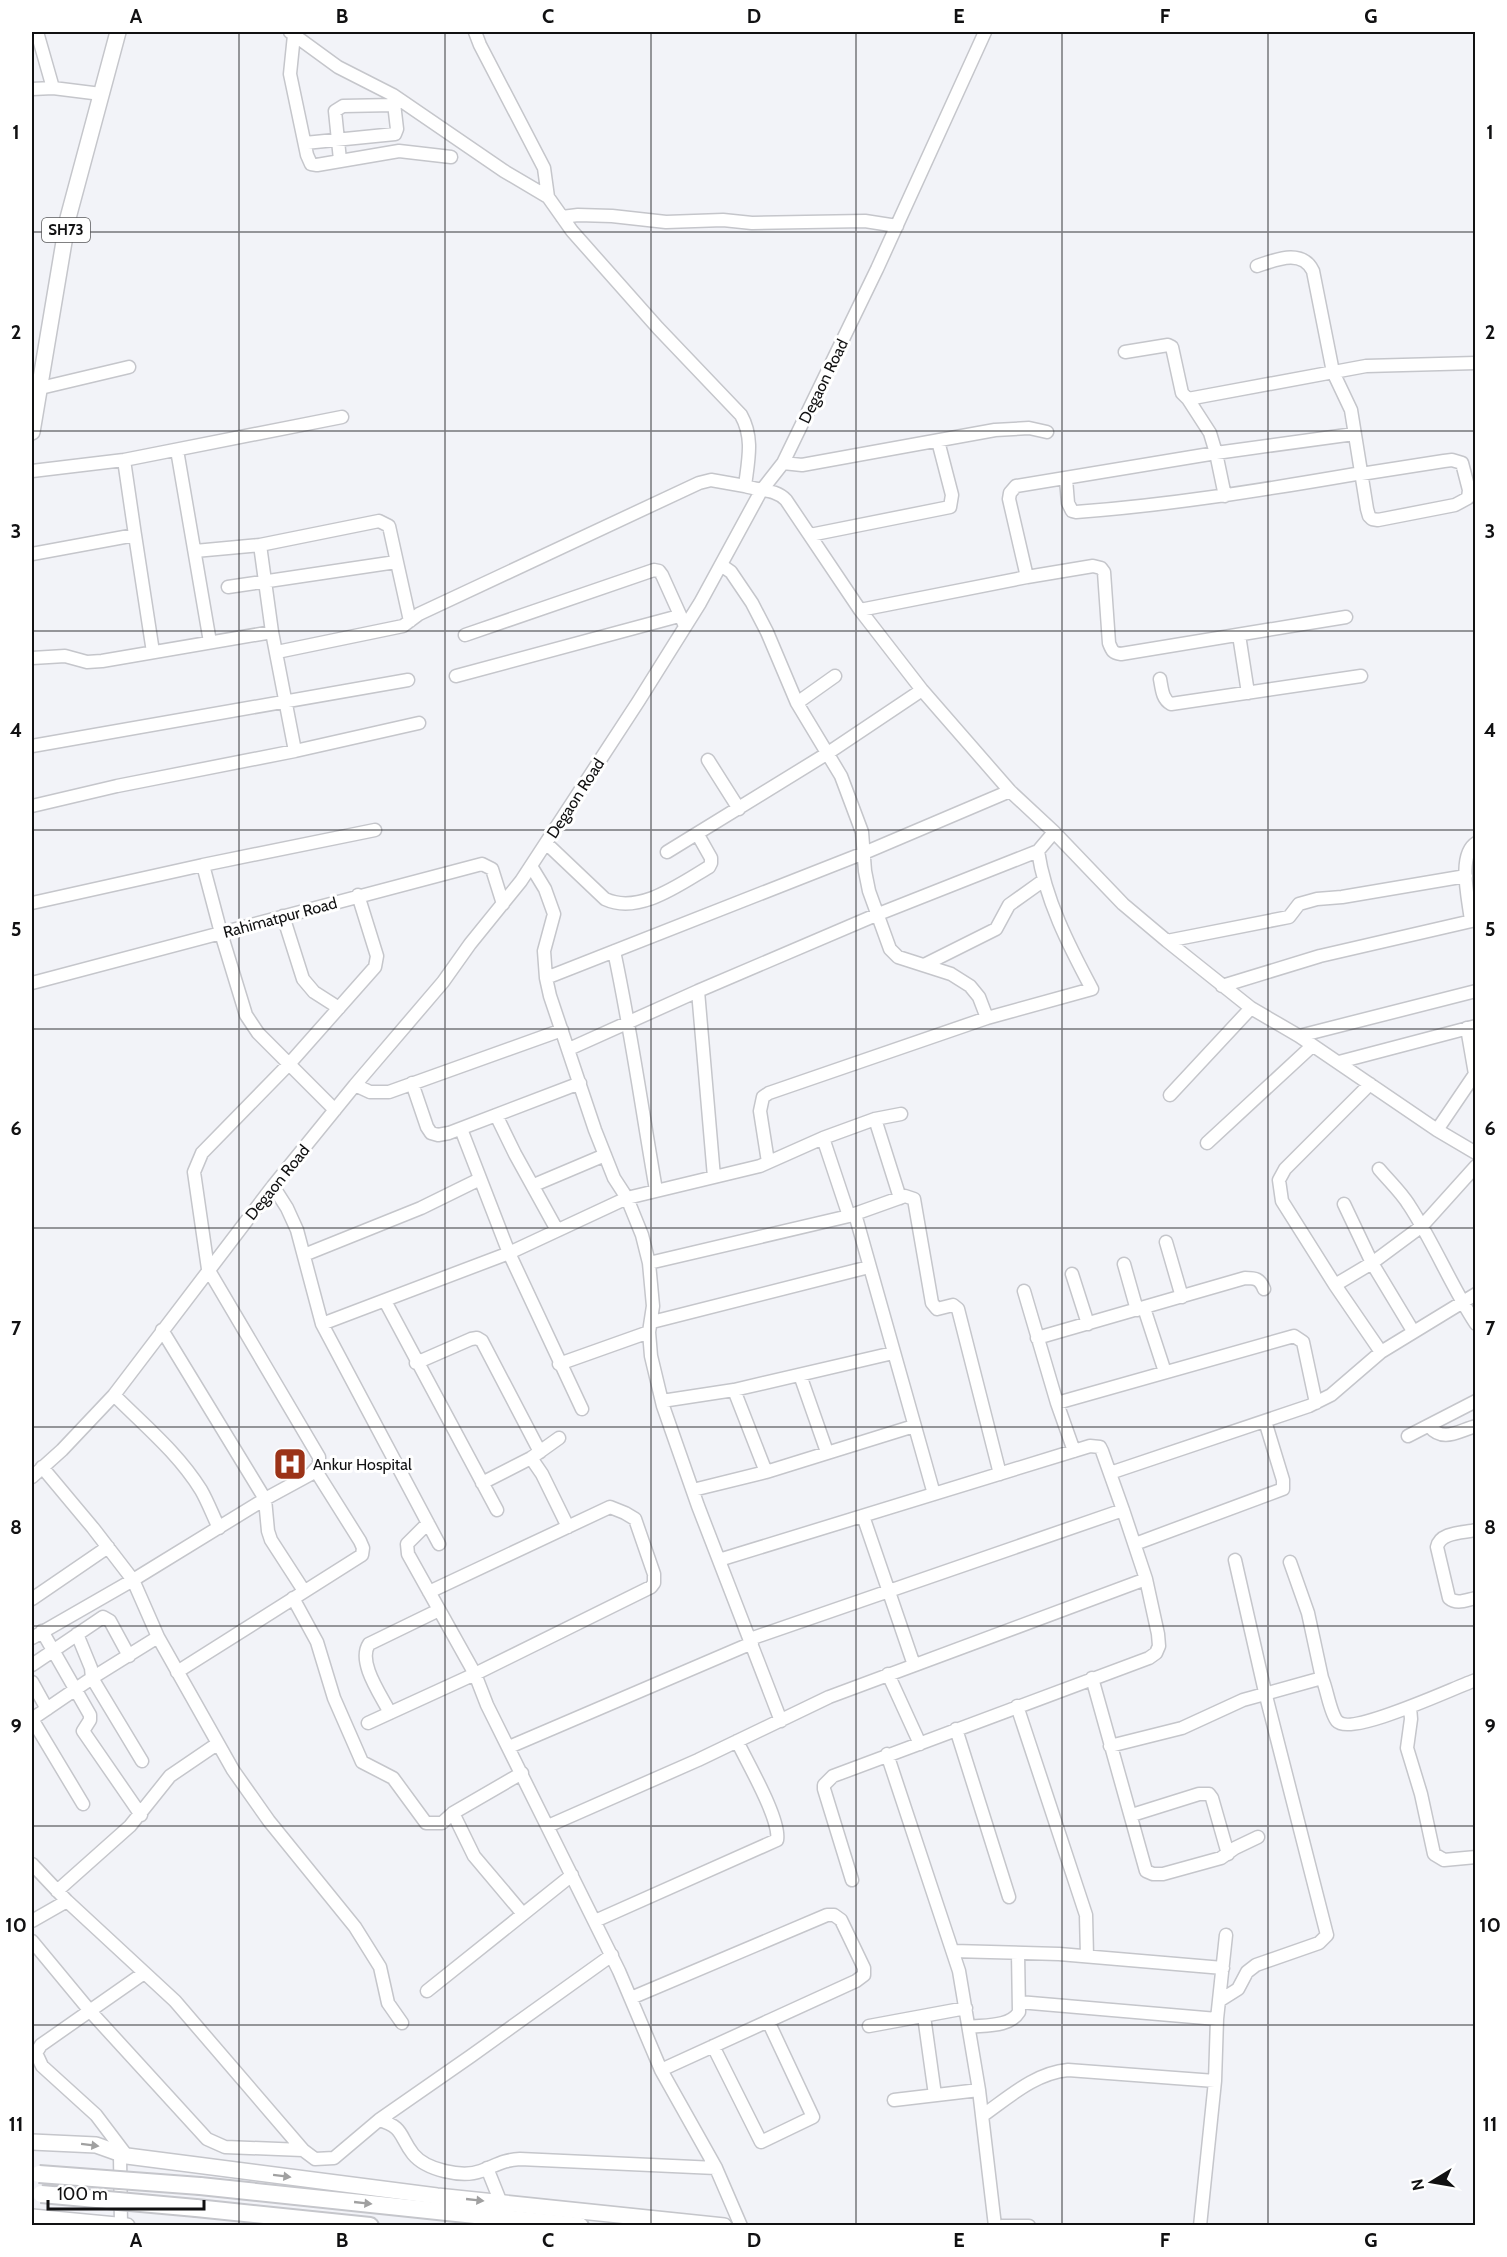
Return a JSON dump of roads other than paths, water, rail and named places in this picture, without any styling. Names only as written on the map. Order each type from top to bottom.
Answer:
[{"type":"highway","points":[[32,2173],[200,2186],[580,2226]]},
{"type":"highway","points":[[32,2193],[370,2226]]},
{"type":"main road","name":"SH73","points":[[32,432],[35,389],[68,218],[118,32]]},
{"type":"main road","points":[[32,2142],[96,2145],[123,2155],[501,2203],[724,2226]]},
{"type":"main road","points":[[32,2217],[123,2225]]},
{"type":"street","points":[[38,32],[53,88]]},
{"type":"street","points":[[475,32],[544,168],[548,197]]},
{"type":"street","name":"Degaon Road","points":[[32,1477],[114,1395],[273,1186],[443,982],[531,866],[682,621],[721,565],[762,492],[783,463],[897,226],[985,32]]},
{"type":"street","points":[[292,33],[338,67],[548,197],[572,231],[658,328],[741,415],[748,427],[750,438],[745,486]]},
{"type":"street","points":[[292,33],[290,74],[311,164],[317,165],[399,151],[451,157]]},
{"type":"street","points":[[32,89],[53,88],[101,94]]},
{"type":"street","points":[[305,144],[395,134],[397,129],[394,100]]},
{"type":"street","points":[[340,160],[335,111],[338,108],[394,100]]},
{"type":"street","points":[[562,217],[612,216],[666,222],[865,221],[897,226]]},
{"type":"street","points":[[1066,479],[1068,503],[1072,511],[1076,512],[1136,508],[1225,496],[1361,474],[1452,460],[1462,463],[1469,490],[1468,498],[1455,505],[1378,520],[1369,516],[1367,509],[1361,474],[1354,434],[1351,410],[1333,372],[1311,266],[1299,259],[1286,257],[1257,266]]},
{"type":"street","points":[[1125,352],[1172,346],[1182,393],[1210,432],[1225,496]]},
{"type":"street","points":[[1188,399],[1366,366],[1476,363]]},
{"type":"street","points":[[35,389],[129,367]]},
{"type":"street","points":[[32,471],[124,460],[342,417]]},
{"type":"street","points":[[783,463],[802,465],[1013,429],[1029,428],[1047,432]]},
{"type":"street","points":[[1027,577],[1010,499],[1010,493],[1017,486],[1216,453],[1354,434]]},
{"type":"street","points":[[810,535],[950,507],[953,503],[952,495],[938,441]]},
{"type":"street","points":[[177,450],[210,642]]},
{"type":"street","points":[[124,460],[153,652]]},
{"type":"street","points":[[277,652],[394,629],[419,614],[699,483],[711,480],[745,486],[762,492],[775,491],[782,495],[860,610],[922,690],[1010,791],[1054,832],[1123,904],[1222,987],[1251,1008],[1299,1036],[1437,1130],[1476,1153]]},
{"type":"street","points":[[195,551],[260,545],[379,521],[385,522],[389,526],[410,621]]},
{"type":"street","points":[[32,554],[135,535]]},
{"type":"street","points":[[260,545],[295,751]]},
{"type":"street","points":[[228,587],[396,562]]},
{"type":"street","points":[[721,565],[731,572],[752,603],[797,703],[841,776],[862,832],[865,871],[876,915],[890,949],[898,957],[951,974],[970,986],[979,997],[987,1018]]},
{"type":"street","points":[[860,610],[1093,566],[1101,568],[1104,572],[1109,643],[1115,654],[1346,617]]},
{"type":"street","points":[[456,676],[682,621],[662,575],[659,571],[654,570],[465,635]]},
{"type":"street","points":[[32,658],[65,656],[87,662],[102,662],[273,632]]},
{"type":"street","points":[[1239,635],[1248,693]]},
{"type":"street","points":[[797,703],[835,676]]},
{"type":"street","points":[[1160,679],[1166,701],[1171,704],[1361,676]]},
{"type":"street","points":[[32,746],[408,680]]},
{"type":"street","points":[[667,852],[828,753],[922,690]]},
{"type":"street","points":[[32,806],[419,723]]},
{"type":"street","points":[[708,760],[739,808]]},
{"type":"street","points":[[546,978],[864,853],[1010,791]]},
{"type":"street","points":[[32,903],[375,830]]},
{"type":"street","points":[[569,1049],[876,915],[1038,851],[1054,832]]},
{"type":"street","points":[[546,843],[605,898],[614,903],[630,904],[663,893],[709,867],[711,858],[698,834]]},
{"type":"street","points":[[1222,987],[1320,956],[1422,934],[1473,920],[1465,862],[1467,851],[1476,843]]},
{"type":"street","points":[[768,1162],[760,1111],[763,1097],[987,1018],[1092,988],[1070,947],[1044,880],[1038,851]]},
{"type":"street","name":"Rahimatpur Road","points":[[32,983],[482,864],[492,869],[503,904]]},
{"type":"street","points":[[203,865],[246,1015],[258,1033],[335,1110]]},
{"type":"street","points":[[531,866],[548,896],[554,914],[544,951],[546,978],[605,1155],[614,1178],[627,1197],[642,1235],[649,1263],[653,1306],[650,1327],[651,1356],[662,1401],[719,1560],[781,1721]]},
{"type":"street","points":[[1167,942],[1289,917],[1299,904],[1317,899],[1342,897],[1466,876]]},
{"type":"street","points":[[924,965],[996,929],[1009,905],[1044,880]]},
{"type":"street","points":[[141,1815],[83,1731],[90,1715],[52,1650],[37,1634],[133,1580],[265,1499],[316,1471],[319,1465],[319,1457],[208,1269],[194,1172],[202,1153],[290,1063],[375,967],[377,962],[358,895]]},
{"type":"street","points":[[283,916],[303,979],[314,992],[339,1008]]},
{"type":"street","points":[[614,951],[629,1021],[635,1071],[656,1190]]},
{"type":"street","points":[[698,991],[714,1177]]},
{"type":"street","points":[[1299,1036],[1476,992]]},
{"type":"street","points":[[1170,1095],[1251,1008]]},
{"type":"street","points":[[1339,1062],[1471,1027],[1475,1074],[1437,1130]]},
{"type":"street","points":[[355,1085],[370,1092],[389,1092],[562,1030]]},
{"type":"street","points":[[1207,1143],[1312,1046]]},
{"type":"street","points":[[412,1083],[431,1133],[438,1135],[461,1129],[580,1083]]},
{"type":"street","points":[[1370,1084],[1285,1169],[1279,1180],[1282,1201],[1381,1352]]},
{"type":"street","points":[[322,1324],[509,1252],[627,1197],[768,1162],[822,1138],[875,1119],[902,1114]]},
{"type":"street","points":[[496,1115],[557,1230]]},
{"type":"street","points":[[875,1119],[900,1198]]},
{"type":"street","points":[[461,1129],[509,1252],[559,1364],[582,1409]]},
{"type":"street","points":[[822,1138],[852,1215],[869,1267],[934,1494]]},
{"type":"street","points":[[534,1185],[605,1155]]},
{"type":"street","points":[[1335,1285],[1372,1263],[1422,1226],[1476,1166]]},
{"type":"street","points":[[1379,1169],[1408,1203],[1462,1303],[1476,1324]]},
{"type":"street","points":[[304,1255],[421,1209],[480,1179]]},
{"type":"street","points":[[273,1186],[297,1230],[322,1324],[439,1544]]},
{"type":"street","points":[[649,1263],[852,1215],[909,1196],[914,1200],[934,1308],[953,1305],[958,1309],[1000,1474]]},
{"type":"street","points":[[1344,1204],[1372,1263],[1413,1331]]},
{"type":"street","points":[[1166,1242],[1182,1297]]},
{"type":"street","points":[[1124,1264],[1165,1372]]},
{"type":"street","points":[[559,1364],[650,1327],[869,1267]]},
{"type":"street","points":[[1072,1274],[1088,1324]]},
{"type":"street","points":[[1037,1338],[1245,1278],[1256,1278],[1264,1289]]},
{"type":"street","points":[[1024,1291],[1057,1403],[1074,1451]]},
{"type":"street","points":[[1110,1473],[1316,1403],[1331,1395],[1381,1352],[1476,1294]]},
{"type":"street","points":[[385,1301],[497,1510]]},
{"type":"street","points":[[162,1330],[265,1499],[271,1540],[298,1595],[317,1642],[334,1698],[362,1762],[393,1778],[426,1823],[442,1823],[453,1813],[522,1773]]},
{"type":"street","points":[[1057,1403],[1294,1336],[1302,1342],[1316,1403]]},
{"type":"street","points":[[417,1363],[471,1339],[477,1338],[482,1341],[568,1527]]},
{"type":"street","points":[[662,1401],[734,1390],[893,1353]]},
{"type":"street","points":[[800,1375],[827,1452]]},
{"type":"street","points":[[734,1390],[766,1472]]},
{"type":"street","points":[[114,1395],[160,1437],[187,1469],[202,1492],[219,1528]]},
{"type":"street","points":[[1408,1436],[1476,1401]]},
{"type":"street","points":[[1135,1544],[1282,1489],[1283,1480],[1265,1421]]},
{"type":"street","points":[[693,1490],[766,1472],[914,1426]]},
{"type":"street","points":[[1430,1426],[1435,1433],[1441,1436],[1476,1426]]},
{"type":"street","points":[[482,1483],[535,1455],[559,1438]]},
{"type":"street","points":[[719,1560],[1090,1446],[1100,1447],[1146,1579],[1158,1634],[1159,1646],[1156,1653],[1149,1658],[832,1776],[824,1785],[852,1881]]},
{"type":"street","points":[[42,1467],[133,1580],[158,1637],[217,1744],[257,1806],[355,1927],[380,1967],[388,2003],[402,2023]]},
{"type":"street","points":[[177,1672],[362,1555],[360,1541],[316,1471]]},
{"type":"street","points":[[368,1723],[475,1674],[651,1587],[654,1583],[654,1574],[634,1519],[610,1507],[429,1592]]},
{"type":"street","points":[[509,1747],[751,1641],[888,1590],[1122,1510]]},
{"type":"street","points":[[863,1516],[914,1665]]},
{"type":"street","points":[[428,1523],[411,1538],[407,1547],[429,1592],[475,1674],[487,1705],[612,1955],[661,2070],[716,2168],[741,2226]]},
{"type":"street","points":[[1476,1530],[1443,1537],[1438,1541],[1437,1547],[1449,1598],[1458,1602],[1476,1598]]},
{"type":"street","points":[[32,1599],[108,1547]]},
{"type":"street","points":[[1219,2001],[1238,1989],[1247,1972],[1256,1965],[1319,1943],[1327,1935],[1265,1692],[1235,1560]]},
{"type":"street","points":[[1290,1562],[1308,1613],[1322,1678],[1338,1723],[1344,1725],[1366,1722],[1476,1680]]},
{"type":"street","points":[[548,1826],[737,1742],[829,1697],[1146,1579]]},
{"type":"street","points":[[390,1713],[369,1671],[364,1651],[369,1644],[439,1610]]},
{"type":"street","points":[[32,1665],[106,1617],[129,1656]]},
{"type":"street","points":[[78,1634],[91,1668],[92,1678],[142,1761]]},
{"type":"street","points":[[83,1804],[32,1719],[158,1637]]},
{"type":"street","points":[[888,1674],[920,1744]]},
{"type":"street","points":[[1092,1678],[1146,1871],[1163,1874],[1221,1858],[1258,1837]]},
{"type":"street","points":[[1110,1746],[1182,1728],[1265,1692],[1322,1678]]},
{"type":"street","points":[[32,1682],[47,1709]]},
{"type":"street","points":[[1017,1706],[1086,1915],[1087,1956]]},
{"type":"street","points":[[1410,1707],[1411,1719],[1407,1748],[1421,1794],[1434,1854],[1444,1860],[1476,1857]]},
{"type":"street","points":[[956,1730],[1009,1897]]},
{"type":"street","points":[[595,1921],[777,1840],[778,1833],[773,1816],[737,1742]]},
{"type":"street","points":[[57,1892],[141,1815],[170,1776],[217,1744]]},
{"type":"street","points":[[887,1754],[953,1951],[966,2008],[979,2090],[996,2226]]},
{"type":"street","points":[[1132,1815],[1200,1794],[1209,1794],[1228,1854]]},
{"type":"street","points":[[453,1813],[474,1856],[523,1914]]},
{"type":"street","points":[[32,1864],[57,1892],[175,2001],[303,2150],[315,2159],[334,2158],[379,2120],[612,1955]]},
{"type":"street","points":[[426,1991],[572,1875]]},
{"type":"street","points":[[32,1921],[67,1901]]},
{"type":"street","points":[[631,1998],[822,1916],[834,1915],[841,1920],[864,1968],[864,1975],[856,1981],[661,2070]]},
{"type":"street","points":[[1200,2226],[1215,2081],[1217,2019],[1226,1935]]},
{"type":"street","points":[[32,1941],[90,2011],[207,2139],[216,2145],[225,2147],[303,2150]]},
{"type":"street","points":[[953,1951],[1087,1956],[1223,1968]]},
{"type":"street","points":[[969,2027],[1009,2022],[1015,2019],[1019,2012],[1018,1953]]},
{"type":"street","points":[[123,2225],[123,2155],[96,2115],[82,2100],[62,2086],[37,2059],[36,2053],[41,2045],[144,1973]]},
{"type":"street","points":[[1019,2002],[1217,2019]]},
{"type":"street","points":[[869,2026],[966,2008]]},
{"type":"street","points":[[924,2016],[935,2095]]},
{"type":"street","points":[[713,2046],[761,2142],[813,2117],[768,2021]]},
{"type":"street","points":[[982,2115],[1041,2076],[1053,2071],[1068,2070],[1215,2081]]},
{"type":"street","points":[[894,2100],[979,2090]]},
{"type":"street","points":[[379,2120],[393,2124],[415,2156],[429,2167],[470,2173],[502,2161],[520,2159],[716,2168]]},
{"type":"street","points":[[487,2168],[501,2203]]},
{"type":"street","points":[[1002,2226],[1029,2226]]},
{"type":"place","name":"Ankur Hospital","points":[[290,1464]]}]
